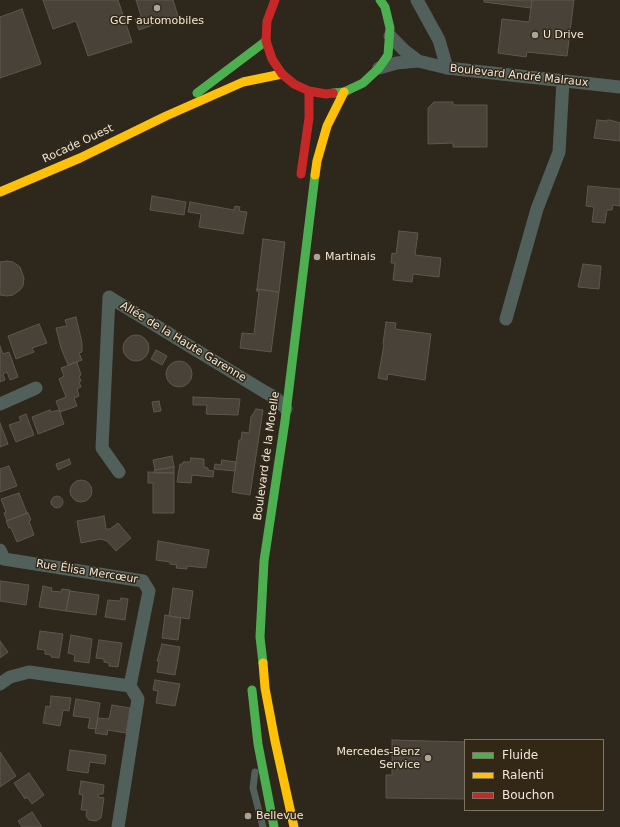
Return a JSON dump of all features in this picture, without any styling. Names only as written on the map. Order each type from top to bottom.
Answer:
[{"type":"main road","points":[[271,3],[266,21],[266,41],[272,59],[282,74],[294,84],[309,91],[326,94],[344,92],[363,83],[379,68],[388,54],[390,28],[385,7],[380,0]]},
{"type":"main road","name":"Rocade Ouest","points":[[166,116],[266,41]]},
{"type":"main road","name":"Rocade Ouest","points":[[0,192],[80,158],[166,116],[243,82],[282,74]]},
{"type":"main road","points":[[300,182],[305,156],[309,118],[309,91]]},
{"type":"main road","name":"Boulevard de la Motelle","points":[[294,827],[275,742],[265,688],[260,637],[264,561],[280,410],[317,161],[327,126],[344,92]]},
{"type":"main road","points":[[251,678],[258,744],[274,827]]},
{"type":"street","points":[[417,0],[439,40],[447,68]]},
{"type":"street","name":"Boulevard André Malraux","points":[[390,36],[405,52],[418,60],[447,68],[620,87]]},
{"type":"street","name":"Boulevard André Malraux","points":[[379,68],[397,63],[418,60]]},
{"type":"street","points":[[506,319],[537,209],[559,152],[563,81]]},
{"type":"street","name":"Allée de la Haute Garenne","points":[[119,472],[102,448],[109,297],[265,392],[276,394],[280,410]]},
{"type":"street","points":[[0,404],[36,388]]},
{"type":"street","name":"Rue Élisa Mercœur","points":[[0,550],[4,559],[143,581],[149,591],[130,686]]},
{"type":"street","points":[[0,684],[10,677],[29,672],[130,686],[138,699],[118,827]]},
{"type":"lane","points":[[258,744],[253,788],[263,827]]},
{"type":"building","points":[[43,0],[118,0],[132,42],[88,56],[76,21],[53,29]]},
{"type":"building","name":"GCF automobiles","points":[[136,0],[173,0],[178,16],[139,30],[135,19],[141,16]]},
{"type":"building","points":[[484,0],[532,0],[531,8],[484,2]]},
{"type":"building","name":"U Drive","points":[[532,0],[574,0],[567,56],[527,52],[526,57],[498,53],[502,19],[529,22]]},
{"type":"building","points":[[22,9],[41,64],[0,78],[0,17]]},
{"type":"building","points":[[434,102],[453,102],[453,105],[487,105],[487,147],[453,147],[453,143],[428,144],[428,108]]},
{"type":"building","points":[[597,120],[610,120],[620,123],[620,141],[594,138]]},
{"type":"building","points":[[588,186],[620,189],[620,206],[613,205],[612,210],[607,210],[605,223],[592,222],[594,207],[586,206]]},
{"type":"building","points":[[152,196],[186,202],[184,215],[150,210]]},
{"type":"building","points":[[190,202],[234,210],[235,206],[240,207],[239,211],[247,212],[243,234],[199,227],[201,214],[188,212]]},
{"type":"building","points":[[399,231],[418,233],[415,255],[441,258],[439,277],[413,274],[412,282],[393,280],[395,263],[391,263],[392,253],[396,254]]},
{"type":"building","points":[[263,239],[285,242],[279,292],[257,289]]},
{"type":"building","points":[[0,262],[13,262],[20,267],[24,278],[23,286],[20,290],[13,295],[7,296],[0,295]]},
{"type":"building","points":[[583,264],[601,266],[599,289],[578,287]]},
{"type":"building","points":[[257,289],[279,292],[271,352],[240,348],[242,333],[254,334],[259,291],[256,291]]},
{"type":"building","points":[[76,317],[82,343],[82,352],[79,353],[82,360],[68,365],[61,348],[56,328],[67,326],[65,320]]},
{"type":"building","points":[[386,322],[396,323],[395,329],[431,334],[425,380],[388,374],[387,380],[378,378]]},
{"type":"building","points":[[39,324],[47,343],[32,348],[34,352],[16,359],[8,336]]},
{"type":"building","points":[[136,335],[145,339],[149,348],[145,357],[136,361],[127,357],[123,348],[127,339]]},
{"type":"building","points":[[0,346],[3,354],[9,352],[18,377],[10,380],[7,372],[3,374],[5,380],[0,382]]},
{"type":"building","points":[[156,350],[167,356],[162,365],[151,359]]},
{"type":"building","points":[[179,361],[188,365],[192,374],[188,383],[179,387],[170,383],[166,374],[170,365]]},
{"type":"building","points":[[77,362],[81,375],[79,376],[81,381],[79,382],[81,387],[77,389],[79,396],[74,398],[77,406],[60,412],[56,401],[66,397],[59,379],[64,376],[61,368]]},
{"type":"building","points":[[193,397],[240,399],[238,415],[206,414],[207,405],[193,405]]},
{"type":"building","points":[[159,401],[161,411],[154,412],[152,402]]},
{"type":"building","points":[[256,409],[263,410],[250,495],[232,492],[239,440],[241,440],[242,432],[249,433],[251,417]]},
{"type":"building","points":[[50,410],[51,412],[59,410],[64,424],[38,434],[32,417]]},
{"type":"building","points":[[26,414],[34,435],[16,442],[9,425],[21,421],[19,417]]},
{"type":"building","points":[[0,423],[8,444],[0,447]]},
{"type":"building","points":[[172,456],[174,467],[155,470],[153,460]]},
{"type":"building","points":[[191,458],[204,459],[204,467],[208,468],[208,470],[214,471],[213,477],[192,475],[191,483],[177,482],[180,464],[183,464],[183,462],[190,462]]},
{"type":"building","points":[[69,459],[71,464],[58,470],[56,464]]},
{"type":"building","points":[[222,460],[236,462],[235,471],[214,469],[215,464],[221,465]]},
{"type":"building","points":[[9,466],[17,486],[0,492],[0,469]]},
{"type":"building","points":[[174,467],[174,473],[153,473],[155,470]]},
{"type":"building","points":[[148,472],[174,473],[174,513],[153,513],[153,483],[148,483]]},
{"type":"building","points":[[81,480],[89,483],[92,491],[89,499],[81,502],[73,499],[70,491],[73,483]]},
{"type":"building","points":[[19,493],[27,513],[7,521],[4,513],[6,512],[1,499]]},
{"type":"building","points":[[55,496],[59,496],[63,502],[59,508],[55,508],[51,504],[51,500]]},
{"type":"building","points":[[28,513],[34,535],[17,542],[6,521]]},
{"type":"building","points":[[104,516],[106,529],[110,529],[118,523],[131,538],[116,551],[107,541],[101,539],[81,543],[77,521]]},
{"type":"building","points":[[158,541],[209,550],[206,568],[187,566],[187,569],[176,568],[177,565],[170,564],[170,562],[156,560]]},
{"type":"building","points":[[0,581],[29,585],[26,605],[0,601]]},
{"type":"building","points":[[43,586],[52,588],[51,591],[61,592],[62,589],[70,590],[66,611],[39,607]]},
{"type":"building","points":[[173,588],[193,591],[189,619],[169,616]]},
{"type":"building","points":[[70,591],[99,595],[96,615],[66,611]]},
{"type":"building","points":[[121,598],[128,599],[125,620],[105,617],[108,600],[120,601]]},
{"type":"building","points":[[165,615],[181,618],[178,640],[162,638]]},
{"type":"building","points":[[40,631],[63,634],[59,658],[51,657],[51,655],[45,654],[45,650],[37,649]]},
{"type":"building","points":[[71,635],[92,639],[89,663],[74,661],[75,655],[68,653]]},
{"type":"building","points":[[99,640],[122,643],[118,667],[109,666],[109,663],[104,662],[104,659],[96,658]]},
{"type":"building","points":[[0,641],[8,652],[0,658]]},
{"type":"building","points":[[162,644],[180,647],[175,675],[157,672],[159,661],[157,661]]},
{"type":"building","points":[[155,680],[180,684],[175,706],[156,703],[158,691],[153,690]]},
{"type":"building","points":[[51,696],[71,698],[69,711],[63,710],[60,726],[43,723],[46,706],[50,707]]},
{"type":"building","points":[[76,699],[100,703],[96,729],[88,728],[90,718],[73,716]]},
{"type":"building","points":[[112,705],[130,708],[126,733],[108,730],[107,735],[95,733],[98,718],[109,719]]},
{"type":"building","name":"Mercedes-Benz Service","points":[[392,740],[464,742],[464,799],[386,798],[386,775],[392,775]]},
{"type":"building","points":[[70,750],[106,755],[105,764],[90,762],[88,773],[67,770]]},
{"type":"building","points":[[0,752],[16,776],[0,787]]},
{"type":"building","points":[[29,773],[44,795],[32,804],[27,797],[25,799],[14,783]]},
{"type":"building","points":[[81,781],[104,785],[103,794],[99,794],[98,797],[104,798],[101,818],[96,821],[89,820],[86,816],[87,810],[81,810],[83,795],[79,794]]},
{"type":"building","points":[[32,812],[42,827],[22,827],[18,821]]},
{"type":"traffic: fast","points":[[333,93],[344,92],[363,83],[379,68],[388,55],[390,28],[385,7],[380,0]]},
{"type":"traffic: fast","points":[[197,93],[266,41]]},
{"type":"traffic: fast","points":[[263,663],[260,637],[264,561],[285,421],[315,175]]},
{"type":"traffic: fast","points":[[252,690],[258,744],[274,827]]},
{"type":"traffic: slow","points":[[0,192],[80,158],[166,116],[243,82],[282,74]]},
{"type":"traffic: slow","points":[[315,175],[317,161],[327,126],[344,92]]},
{"type":"traffic: slow","points":[[263,663],[265,688],[275,741],[294,827]]},
{"type":"traffic: jam","points":[[275,0],[267,21],[266,41],[272,59],[282,74],[294,84],[309,91],[326,94],[333,93]]},
{"type":"traffic: jam","points":[[301,174],[309,118],[309,91]]},
{"type":"place","name":"GCF automobiles","points":[[157,8]]},
{"type":"place","name":"U Drive","points":[[535,35]]},
{"type":"place","name":"Martinais","points":[[317,257]]},
{"type":"place","name":"Mercedes-Benz Service","points":[[428,758]]},
{"type":"place","name":"Bellevue","points":[[248,816]]}]
